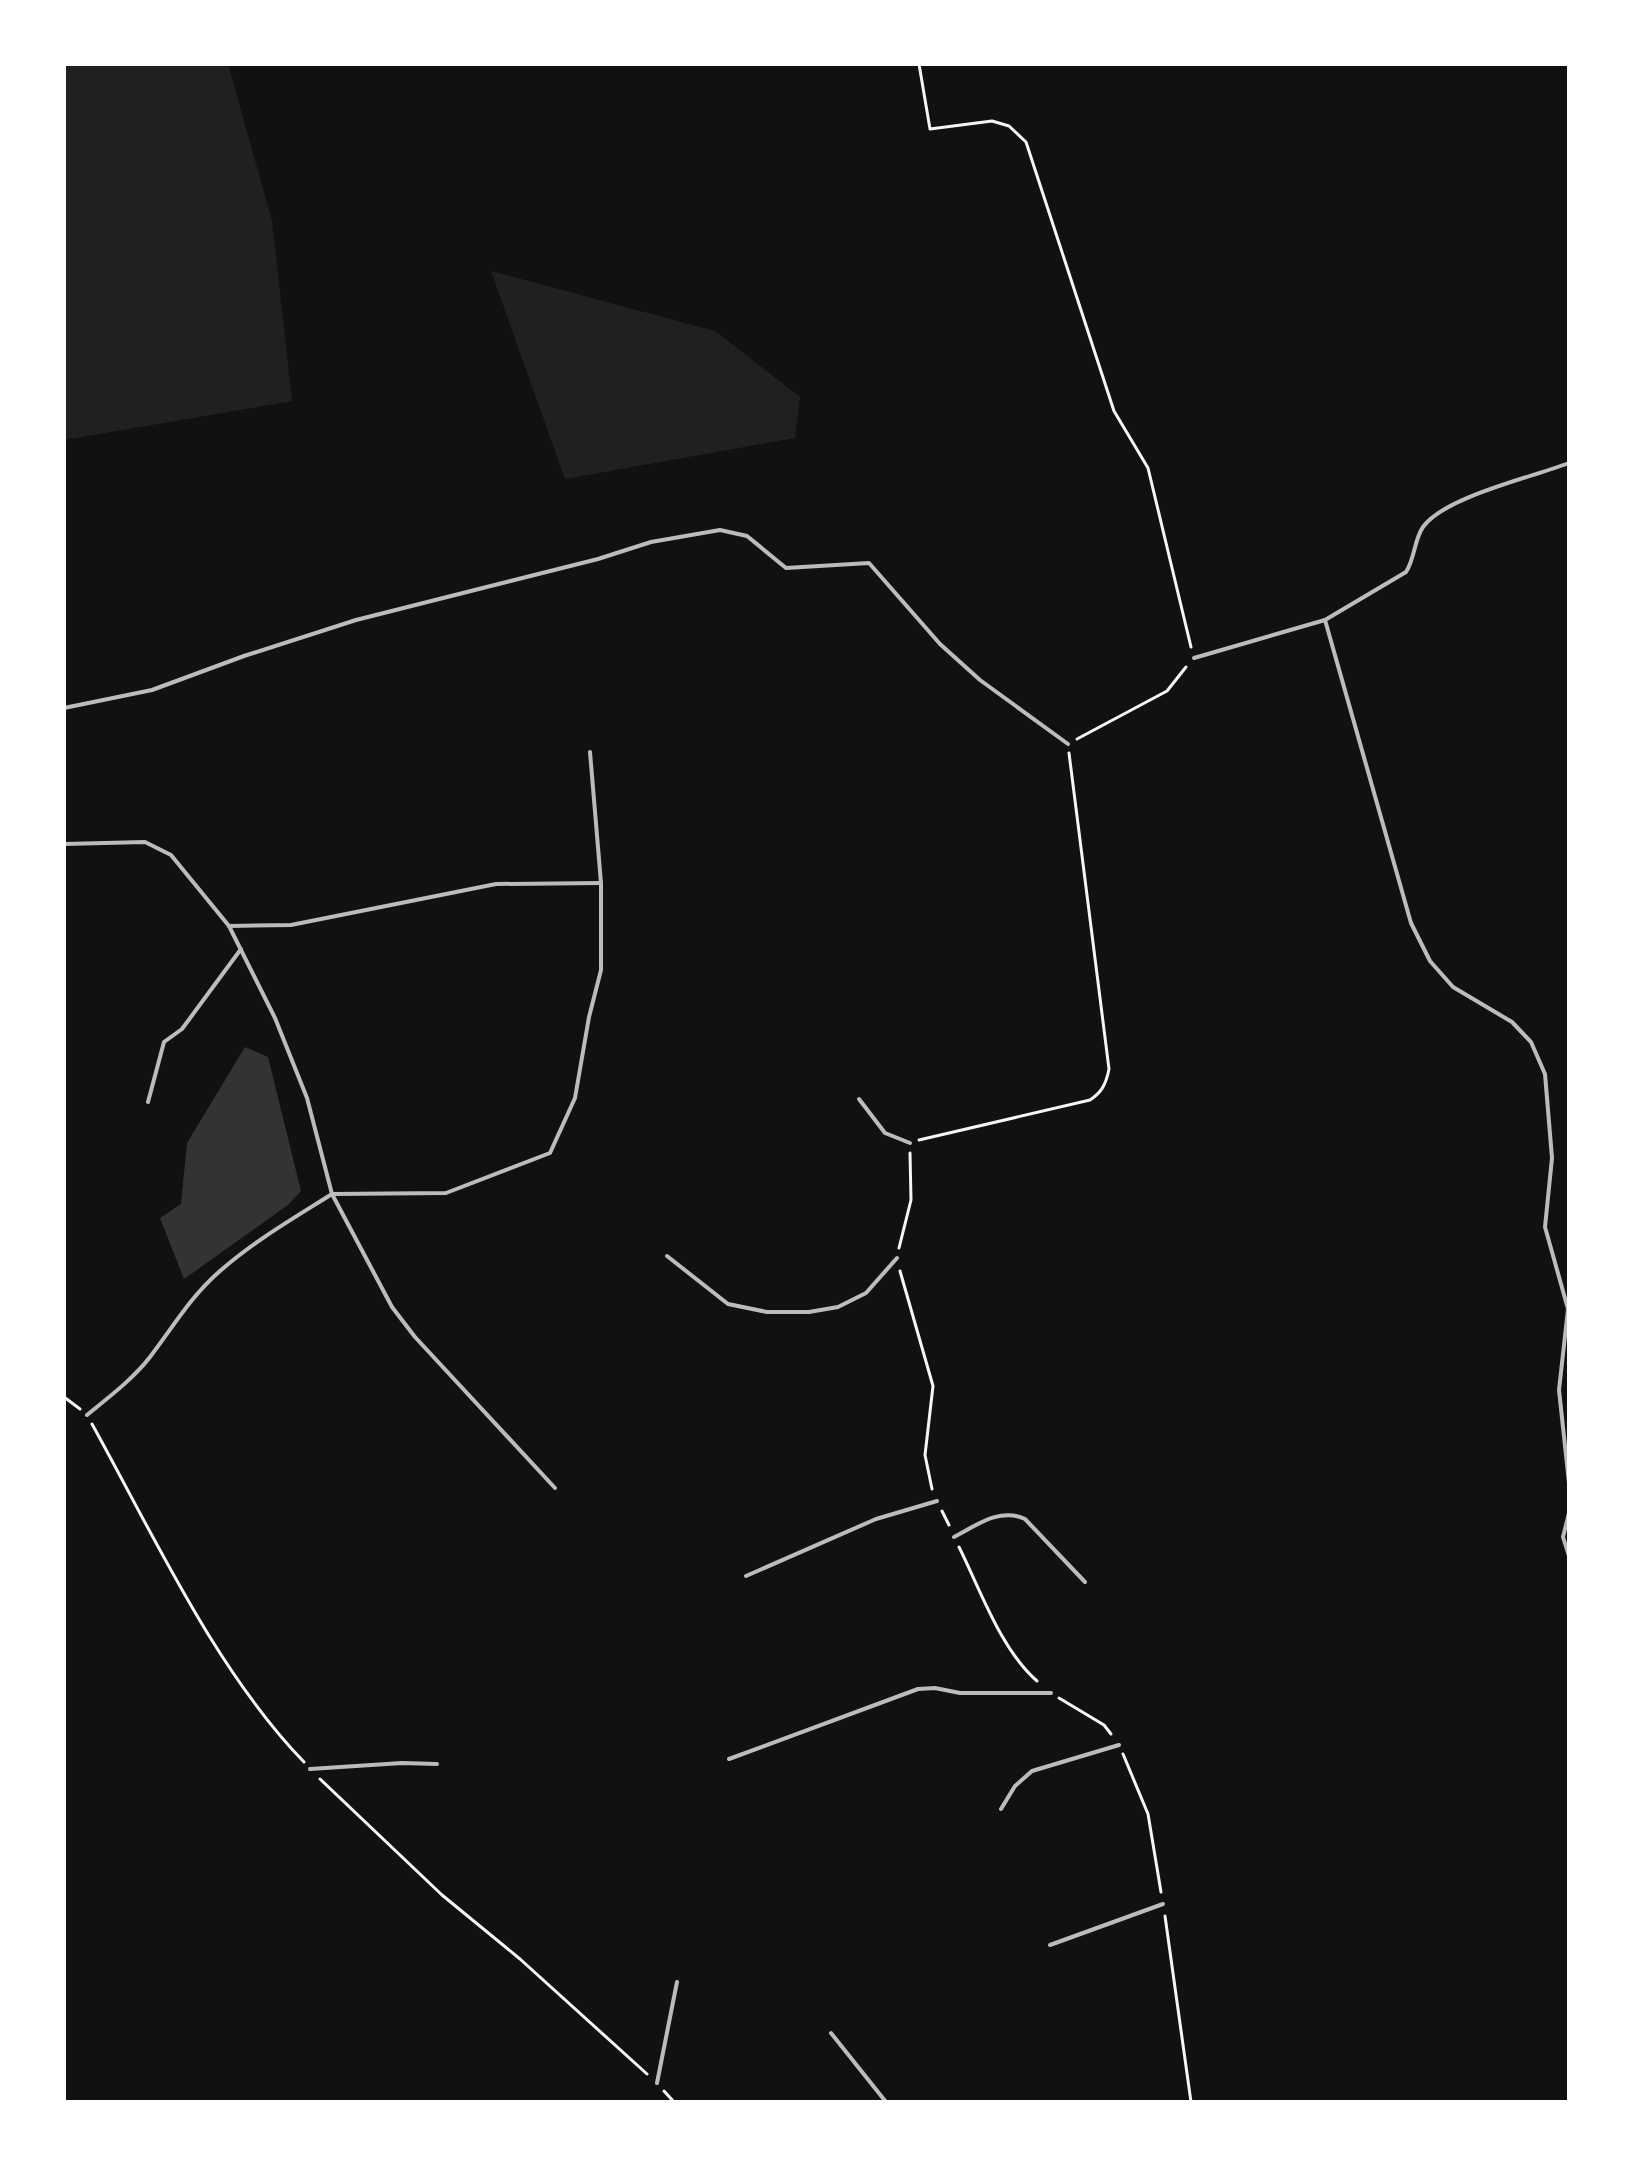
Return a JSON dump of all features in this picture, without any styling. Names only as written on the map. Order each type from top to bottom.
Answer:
[{"type":"lane","points":[[1194,658],[1325,620],[1406,572],[1421,529],[1433,516],[1457,503],[1569,463]]},
{"type":"lane","points":[[64,708],[152,690],[356,620],[598,559],[651,542],[720,530],[747,536],[786,568],[869,563],[950,653],[980,680],[1068,744]]},
{"type":"lane","points":[[1325,620],[1411,923],[1430,961],[1453,987],[1512,1022],[1531,1042],[1545,1074],[1552,1158],[1545,1227],[1568,1309],[1559,1390],[1569,1483]]},
{"type":"lane","points":[[87,1415],[149,1359],[189,1302],[220,1270],[270,1233],[332,1194],[446,1193],[550,1153],[575,1098],[589,1017],[601,970],[601,883],[590,752]]},
{"type":"lane","points":[[64,844],[145,842],[171,855],[229,926],[275,1018],[307,1098],[332,1194],[392,1307],[415,1337],[555,1488]]},
{"type":"lane","points":[[229,926],[291,925],[496,884],[601,883]]},
{"type":"lane","points":[[148,1102],[164,1042],[182,1029],[241,949]]},
{"type":"lane","points":[[859,1099],[885,1133],[910,1143]]},
{"type":"lane","points":[[667,1256],[728,1304],[767,1312],[809,1312],[838,1307],[866,1293],[897,1258]]},
{"type":"lane","points":[[746,1576],[876,1519],[937,1501]]},
{"type":"lane","points":[[1569,1513],[1563,1537],[1569,1556]]},
{"type":"lane","points":[[954,1537],[995,1516],[1017,1515],[1025,1519],[1085,1582]]},
{"type":"lane","points":[[729,1759],[918,1689],[935,1688],[960,1693],[1051,1693]]},
{"type":"lane","points":[[1001,1809],[1015,1786],[1032,1771],[1119,1745]]},
{"type":"lane","points":[[310,1769],[437,1764]]},
{"type":"lane","points":[[1050,1945],[1163,1904]]},
{"type":"lane","points":[[657,2083],[677,1982]]},
{"type":"lane","points":[[831,2033],[886,2102]]},
{"type":"path","points":[[919,64],[930,129],[992,121],[1009,126],[1026,142],[1114,411],[1148,468],[1194,658],[1167,691],[1068,744],[1109,1069],[1107,1082],[1099,1094],[1090,1100],[910,1143],[911,1200],[897,1258],[933,1386],[925,1455],[930,1485],[937,1501],[1004,1638],[1025,1670],[1051,1693],[1104,1725],[1132,1769],[1148,1814],[1191,2102]]},
{"type":"shaded area","points":[[64,64],[228,64],[272,221],[292,401],[64,440]]},
{"type":"shaded area","points":[[491,271],[715,331],[800,397],[795,438],[565,479]]},
{"type":"shaded area","points":[[245,1047],[268,1057],[301,1191],[288,1205],[184,1279],[160,1218],[181,1204],[187,1143]]}]
